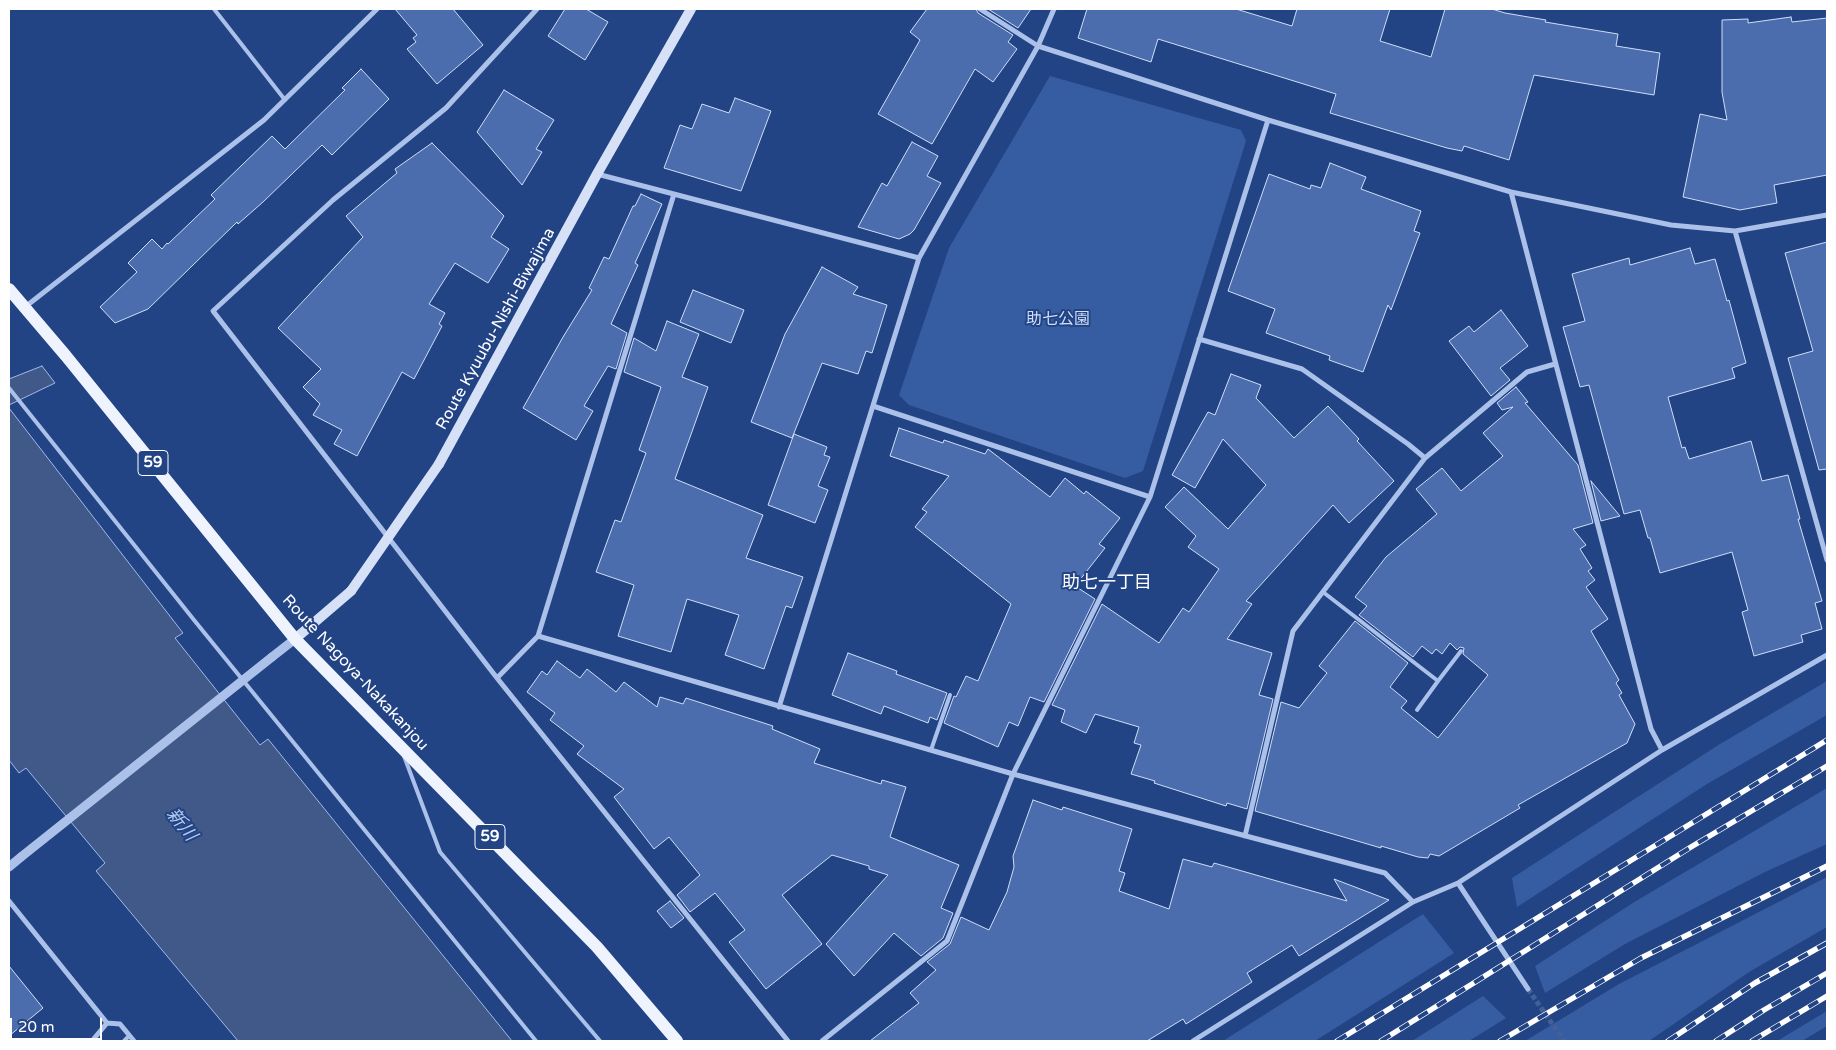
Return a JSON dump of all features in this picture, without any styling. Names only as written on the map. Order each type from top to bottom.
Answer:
[{"type":"main road","name":"Route Kyuubu-Nishi-Biwajima","points":[[295,639],[351,591],[440,464],[597,174],[691,9]]},
{"type":"main road","name":"Route Nagoya-Nakakanjou","points":[[9,289],[66,356],[295,639],[597,947],[677,1041]]},
{"type":"street","points":[[24,308],[264,120],[377,9]]},
{"type":"street","points":[[537,9],[446,108],[333,200],[213,311],[497,678],[788,1041]]},
{"type":"street","points":[[980,9],[1038,46],[1268,120],[1510,192],[1671,225],[1735,231],[1827,215]]},
{"type":"street","points":[[779,707],[919,258],[1038,46],[1054,9]]},
{"type":"street","points":[[822,1041],[947,941],[1014,774],[1150,497],[1268,120]]},
{"type":"street","points":[[597,174],[919,258]]},
{"type":"street","points":[[1510,192],[1650,729],[1662,750]]},
{"type":"street","points":[[497,678],[538,636],[674,194]]},
{"type":"street","points":[[1735,231],[1827,560]]},
{"type":"street","points":[[1199,339],[1302,369],[1425,458]]},
{"type":"street","points":[[1244,836],[1293,631],[1425,458],[1527,372],[1555,364]]},
{"type":"street","points":[[873,406],[1150,497]]},
{"type":"street","points":[[538,636],[1014,774],[1385,873],[1413,902]]},
{"type":"street","points":[[9,867],[295,639]]},
{"type":"street","points":[[1193,1041],[1413,902],[1458,883],[1662,750],[1827,655]]},
{"type":"street","points":[[1458,883],[1528,989]]},
{"type":"street","points":[[9,901],[107,1022],[120,1024],[134,1041]]},
{"type":"street","points":[[92,1041],[107,1022]]},
{"type":"lane","points":[[214,9],[284,100]]},
{"type":"lane","points":[[9,388],[200,628],[536,1041]]},
{"type":"lane","points":[[1323,592],[1438,681]]},
{"type":"lane","points":[[1417,710],[1461,651]]},
{"type":"lane","points":[[931,750],[950,695]]},
{"type":"lane","points":[[400,744],[440,852],[600,1041]]},
{"type":"lane","points":[[124,1041],[129,1036]]},
{"type":"green space","name":"助七公園","points":[[1050,76],[1241,130],[1246,141],[1143,471],[1125,478],[909,405],[899,395],[949,248]]},
{"type":"green space","points":[[1827,681],[1827,715],[1707,784],[1517,907],[1512,878],[1720,744]]},
{"type":"green space","points":[[1827,788],[1827,844],[1765,872],[1625,944],[1545,993],[1535,966],[1636,901]]},
{"type":"green space","points":[[1827,877],[1827,927],[1749,972],[1649,1041],[1525,1041],[1619,984]]},
{"type":"green space","points":[[1423,914],[1454,953],[1315,1041],[1223,1041]]},
{"type":"green space","points":[[1483,996],[1506,1018],[1469,1041],[1412,1041]]},
{"type":"green space","points":[[1827,1011],[1827,1026],[1802,1041],[1777,1041]]},
{"type":"water","points":[[42,366],[55,383],[9,405],[9,379]]},
{"type":"water","name":"新川","points":[[9,408],[183,633],[175,638],[260,745],[268,739],[512,1041],[238,1041],[96,871],[105,863],[26,768],[19,773],[9,760]]},
{"type":"building","points":[[395,9],[453,9],[483,45],[437,84],[407,49],[416,42],[413,38],[417,35]]},
{"type":"building","points":[[565,9],[586,9],[608,22],[585,60],[548,36]]},
{"type":"building","points":[[927,9],[976,9],[978,13],[1013,35],[1008,42],[1017,49],[993,82],[975,69],[932,144],[878,114],[920,40],[910,32]]},
{"type":"building","points":[[988,9],[1031,9],[1018,28]]},
{"type":"building","points":[[1087,9],[1236,9],[1292,26],[1297,9],[1390,9],[1380,41],[1431,57],[1445,9],[1492,9],[1546,20],[1545,22],[1618,34],[1616,46],[1660,53],[1654,95],[1534,75],[1509,160],[1464,146],[1462,151],[1447,148],[1330,113],[1336,94],[1158,39],[1151,62],[1078,38]]},
{"type":"building","points":[[1791,17],[1792,22],[1827,18],[1827,175],[1774,185],[1777,203],[1740,210],[1683,197],[1700,114],[1727,120],[1722,92],[1722,20],[1748,19],[1748,23]]},
{"type":"building","points":[[361,69],[389,99],[332,155],[322,145],[263,202],[238,224],[237,222],[148,309],[115,323],[100,307],[137,272],[128,263],[152,239],[162,249],[168,244],[215,199],[211,195],[272,136],[285,149],[345,90],[342,88]]},
{"type":"building","points":[[504,90],[554,120],[536,149],[542,152],[522,185],[477,132]]},
{"type":"building","points":[[735,98],[771,111],[741,191],[664,168],[680,125],[692,129],[702,104],[729,113]]},
{"type":"building","points":[[912,142],[938,156],[927,176],[941,183],[914,230],[899,239],[858,227],[882,183],[887,186]]},
{"type":"building","points":[[432,143],[504,216],[491,237],[509,249],[488,283],[455,263],[429,304],[445,313],[439,324],[442,326],[414,379],[402,372],[357,456],[334,444],[342,430],[313,415],[320,404],[303,387],[321,369],[278,328],[363,237],[346,216],[397,173],[395,169]]},
{"type":"building","points":[[1330,163],[1366,177],[1361,189],[1421,211],[1414,231],[1420,233],[1391,310],[1388,305],[1363,372],[1329,360],[1330,356],[1266,333],[1275,309],[1228,291],[1269,174],[1310,189],[1311,185],[1321,188]]},
{"type":"building","points":[[641,194],[662,204],[635,263],[638,265],[611,324],[627,333],[616,369],[608,366],[584,406],[593,411],[576,440],[523,408],[592,290],[589,288],[604,257],[609,259],[633,206],[635,206]]},
{"type":"building","points":[[1827,242],[1827,469],[1819,470],[1788,358],[1813,351],[1785,253]]},
{"type":"building","points":[[1690,248],[1695,264],[1715,259],[1727,301],[1729,300],[1746,363],[1732,368],[1735,378],[1668,397],[1682,448],[1685,447],[1689,459],[1751,441],[1762,481],[1788,475],[1800,519],[1798,519],[1822,601],[1815,603],[1822,629],[1801,635],[1803,642],[1754,656],[1742,612],[1748,610],[1732,552],[1660,573],[1640,510],[1624,514],[1589,385],[1580,387],[1563,327],[1585,321],[1572,274],[1629,258],[1630,265]]},
{"type":"building","points":[[822,267],[858,287],[853,294],[887,305],[872,353],[866,351],[858,374],[822,363],[792,438],[751,422],[785,334]]},
{"type":"building","points":[[693,290],[744,310],[731,343],[680,322]]},
{"type":"building","points":[[1501,310],[1528,346],[1500,368],[1510,380],[1491,396],[1449,341],[1469,326],[1474,332]]},
{"type":"building","points":[[667,321],[699,334],[682,377],[708,387],[675,479],[763,515],[746,558],[803,577],[792,608],[786,606],[764,669],[725,655],[739,615],[687,599],[671,652],[618,636],[634,585],[596,572],[615,520],[621,522],[646,453],[639,450],[661,387],[624,372],[634,338],[656,351]]},
{"type":"building","points":[[1231,374],[1261,385],[1256,398],[1294,438],[1328,406],[1394,481],[1349,523],[1333,505],[1246,601],[1252,604],[1227,639],[1272,653],[1259,695],[1273,699],[1247,809],[1227,803],[1226,806],[1131,774],[1141,745],[1134,743],[1139,727],[1095,714],[1086,733],[1061,722],[1065,710],[1052,705],[1102,604],[1159,643],[1183,608],[1189,612],[1219,569],[1188,547],[1196,536],[1165,507],[1184,487],[1228,529],[1266,485],[1223,439],[1195,488],[1172,475],[1208,412],[1215,415]]},
{"type":"building","points":[[1516,387],[1528,402],[1525,403],[1578,465],[1593,523],[1573,529],[1586,545],[1580,549],[1592,568],[1588,571],[1595,580],[1586,587],[1608,619],[1591,631],[1619,680],[1616,683],[1622,693],[1619,695],[1635,724],[1627,743],[1518,805],[1520,808],[1439,856],[1430,854],[1428,858],[1418,857],[1381,846],[1381,848],[1255,811],[1281,702],[1299,708],[1327,673],[1319,666],[1355,621],[1408,663],[1390,687],[1407,701],[1401,708],[1438,738],[1488,675],[1463,654],[1464,648],[1460,647],[1457,650],[1450,643],[1442,654],[1436,649],[1432,654],[1422,646],[1413,657],[1359,615],[1367,606],[1355,597],[1386,557],[1437,514],[1416,489],[1442,468],[1461,491],[1503,456],[1483,433],[1513,407],[1502,410],[1497,403]]},
{"type":"building","points":[[899,428],[943,443],[944,440],[985,454],[988,449],[1050,497],[1065,478],[1084,494],[1086,491],[1120,518],[1099,544],[1105,548],[1075,586],[1095,599],[1044,702],[1030,697],[1018,726],[1009,722],[998,747],[944,723],[954,696],[956,697],[966,676],[978,681],[1011,604],[915,527],[927,512],[922,509],[949,476],[890,456]]},
{"type":"building","points":[[794,434],[827,447],[824,455],[830,457],[818,486],[828,490],[815,523],[768,505]]},
{"type":"building","points":[[1591,481],[1620,516],[1601,521]]},
{"type":"building","points":[[848,653],[897,671],[896,674],[947,693],[937,720],[930,717],[928,723],[884,706],[881,714],[832,695]]},
{"type":"building","points":[[557,661],[580,678],[587,669],[616,692],[624,682],[657,707],[660,697],[683,704],[686,698],[773,726],[772,729],[820,749],[814,763],[881,784],[882,780],[906,787],[890,837],[959,865],[941,908],[953,913],[943,938],[921,956],[894,933],[854,976],[826,944],[888,875],[869,869],[869,866],[832,855],[782,895],[822,944],[766,989],[729,942],[745,930],[715,893],[690,912],[677,895],[700,875],[669,837],[654,849],[614,797],[624,789],[577,754],[584,746],[550,720],[555,713],[527,692],[542,671],[547,675]]},
{"type":"building","points":[[1033,800],[1062,810],[1063,807],[1132,829],[1119,871],[1125,873],[1119,891],[1169,909],[1183,859],[1212,867],[1214,863],[1347,901],[1334,879],[1389,900],[1299,956],[1292,945],[1247,973],[1252,982],[1186,1024],[1183,1019],[1147,1041],[870,1041],[919,1003],[910,993],[936,970],[927,962],[950,944],[961,917],[989,930],[1007,892],[1014,867],[1013,856]]},
{"type":"building","points":[[670,901],[684,918],[671,928],[657,911]]},
{"type":"building","points":[[9,966],[43,1008],[9,1036]]},
{"type":"tunnel","points":[[1528,989],[1564,1041]]},
{"type":"railway","points":[[1337,1041],[1827,740]]},
{"type":"railway","points":[[1381,1041],[1691,847],[1827,766]]},
{"type":"railway","points":[[1500,1041],[1641,958],[1827,866]]},
{"type":"railway","points":[[1668,1041],[1755,983],[1827,943]]},
{"type":"railway","points":[[1716,1041],[1827,973]]},
{"type":"railway","points":[[1752,1041],[1827,996]]},
{"type":"district","name":"助七一丁目","points":[[1107,583]]}]
